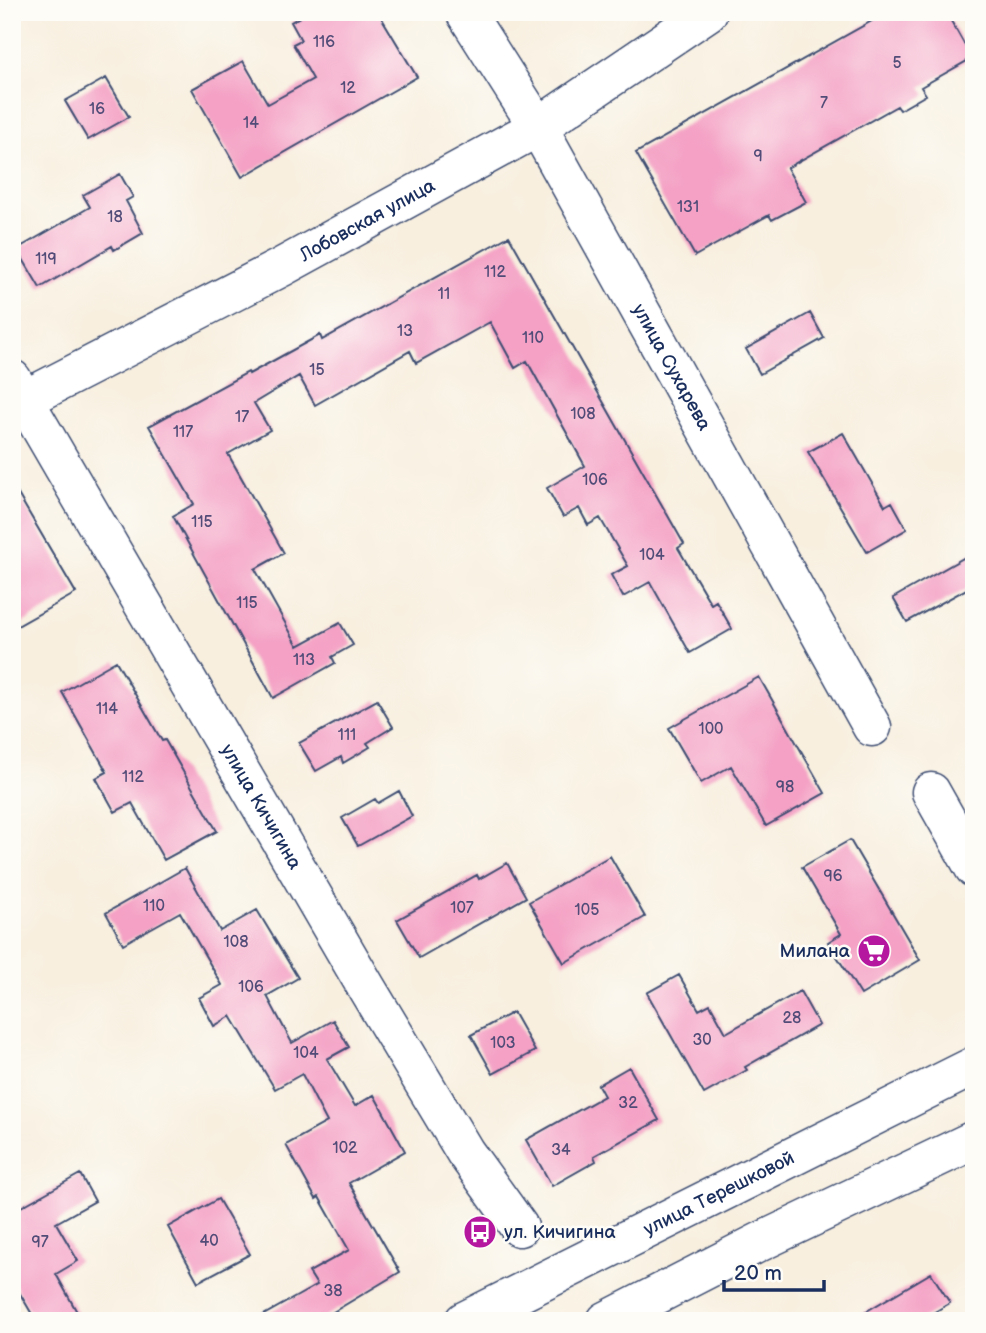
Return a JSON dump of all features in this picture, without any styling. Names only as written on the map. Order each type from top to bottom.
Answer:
[{"type":"street","name":"улица Сухарева","points":[[465,12],[538,127],[872,727]]},
{"type":"street","name":"Лобовская улица","points":[[16,395],[282,267],[538,127],[708,12]]},
{"type":"street","name":"улица Кичигина","points":[[16,395],[465,1152],[519,1227]]},
{"type":"street","points":[[931,792],[974,868]]},
{"type":"street","name":"улица Терешковой","points":[[464,1321],[974,1066]]},
{"type":"street","points":[[606,1321],[760,1242],[974,1140]]},
{"type":"building","points":[[309,12],[378,12],[417,77],[242,177],[192,89],[243,61],[268,104],[313,79],[293,44],[301,40],[291,22]]},
{"type":"building","points":[[888,12],[946,12],[972,58],[921,87],[926,95],[900,110],[897,106],[787,168],[806,202],[772,220],[769,215],[695,256],[636,153]]},
{"type":"building","points":[[106,78],[129,117],[88,140],[65,101]]},
{"type":"building","points":[[120,174],[133,197],[126,201],[143,233],[114,250],[112,246],[40,288],[17,249],[90,207],[83,195]]},
{"type":"building","points":[[509,236],[684,544],[678,548],[711,604],[716,601],[732,629],[690,653],[650,582],[623,597],[611,575],[628,566],[600,518],[588,525],[579,508],[563,517],[547,488],[585,466],[527,361],[515,368],[490,322],[416,363],[410,351],[315,405],[299,376],[254,403],[270,430],[228,454],[284,553],[255,569],[298,646],[340,623],[353,645],[332,657],[335,663],[273,698],[173,516],[194,504],[149,426],[320,335],[322,340]]},
{"type":"building","points":[[810,313],[824,338],[760,374],[746,349]]},
{"type":"building","points":[[843,433],[885,506],[892,502],[907,529],[867,552],[808,452]]},
{"type":"building","points":[[12,484],[76,593],[12,629]]},
{"type":"building","points":[[974,552],[974,585],[907,622],[893,598]]},
{"type":"building","points":[[116,661],[217,831],[164,860],[132,803],[115,812],[96,778],[107,772],[62,692]]},
{"type":"building","points":[[759,677],[825,793],[766,826],[731,766],[701,783],[669,728]]},
{"type":"building","points":[[377,700],[393,727],[367,743],[370,747],[343,763],[341,757],[316,771],[299,743]]},
{"type":"building","points":[[399,791],[412,816],[358,846],[342,818],[375,799],[378,803]]},
{"type":"building","points":[[850,840],[920,960],[861,995],[828,942],[841,934],[802,867]]},
{"type":"building","points":[[610,856],[645,917],[564,963],[529,902]]},
{"type":"building","points":[[507,863],[526,897],[419,958],[397,920],[477,875],[479,879]]},
{"type":"building","points":[[185,868],[220,931],[257,910],[298,978],[267,996],[292,1043],[333,1020],[349,1047],[327,1059],[355,1106],[374,1095],[405,1151],[349,1183],[400,1272],[318,1321],[253,1321],[317,1285],[309,1272],[349,1250],[286,1145],[327,1122],[302,1074],[275,1089],[231,1016],[214,1026],[199,998],[222,985],[180,912],[123,944],[106,913]]},
{"type":"building","points":[[679,975],[699,1010],[710,1004],[726,1033],[800,991],[819,1025],[704,1094],[647,993]]},
{"type":"building","points":[[513,1012],[535,1051],[493,1074],[471,1035]]},
{"type":"building","points":[[629,1067],[659,1120],[594,1156],[596,1161],[552,1186],[526,1140],[604,1096],[598,1085]]},
{"type":"building","points":[[80,1174],[95,1201],[56,1223],[78,1261],[56,1274],[82,1321],[36,1321],[12,1280],[12,1212]]},
{"type":"building","points":[[218,1199],[250,1254],[198,1282],[168,1227]]},
{"type":"building","points":[[931,1273],[950,1303],[919,1321],[850,1321]]},
{"type":"place","name":"Милана","points":[[874,951]]},
{"type":"place","name":"ул. Кичигина","points":[[480,1232]]}]
